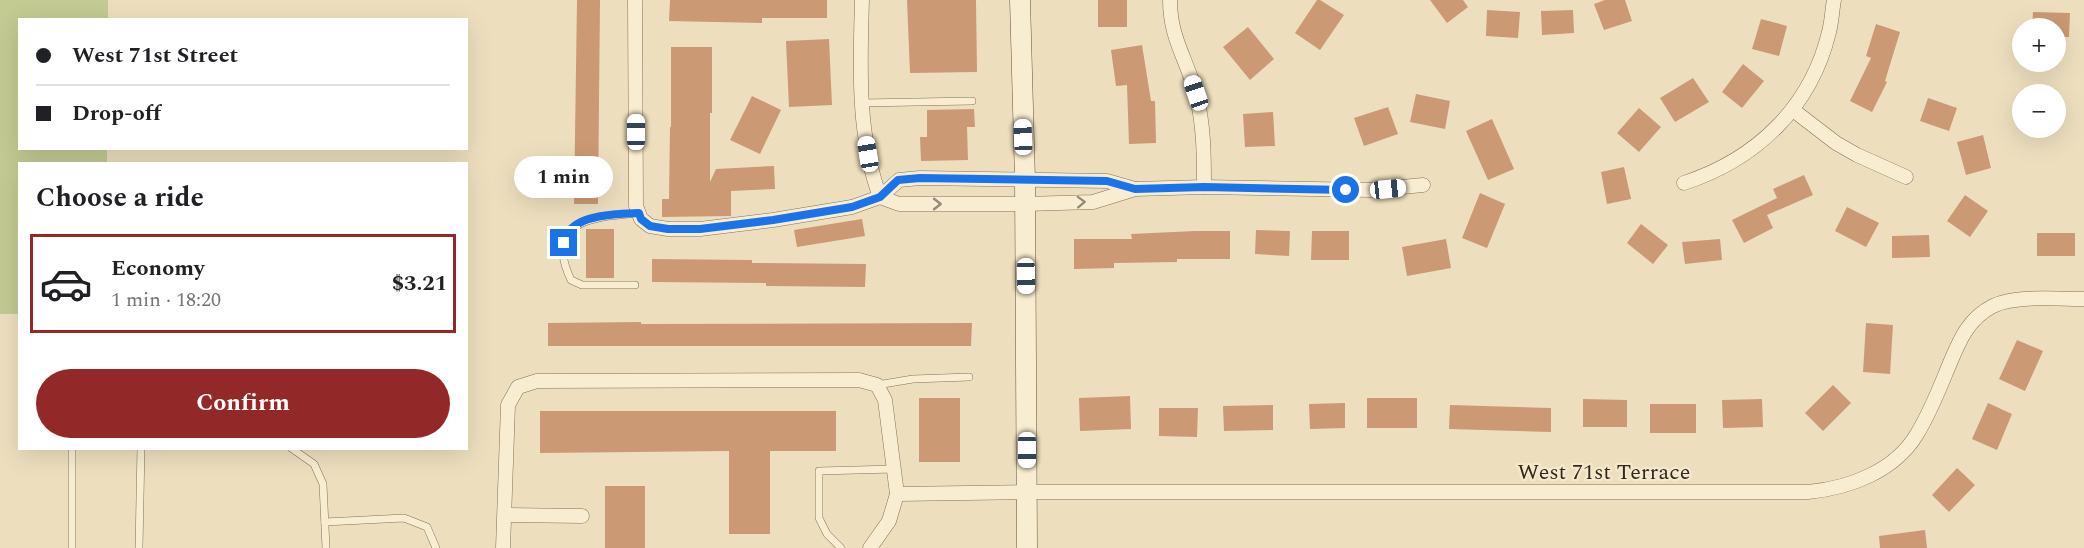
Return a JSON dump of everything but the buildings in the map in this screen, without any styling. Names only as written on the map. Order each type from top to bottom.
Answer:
[{"type":"main road","points":[[1020,0],[1025,180],[1027,548]]},
{"type":"street","points":[[635,0],[636,206],[641,219],[650,226],[668,229],[700,229],[852,207],[880,197],[898,180],[920,178],[1107,181],[1135,189]]},
{"type":"street","points":[[862,0],[860,80],[871,172],[880,197],[899,204],[1093,202],[1135,189],[1204,187],[1370,190],[1423,185]]},
{"type":"street","points":[[1170,0],[1172,25],[1177,45],[1196,93],[1200,113],[1203,134],[1204,187]]},
{"type":"street","points":[[1684,183],[1726,166],[1777,128],[1793,110],[1805,93],[1824,49],[1830,30],[1834,0]]},
{"type":"street","points":[[1793,110],[1857,155],[1906,177]]},
{"type":"street","name":"West 71st Terrace","points":[[897,494],[1827,491],[1878,472],[1901,453],[1916,436],[1929,413],[1963,333],[1974,319],[1994,305],[2025,299],[2084,299]]},
{"type":"street","points":[[503,548],[508,405],[518,387],[537,381],[859,380],[877,385],[885,400],[897,494],[889,521],[870,548]]},
{"type":"street","points":[[505,515],[582,516]]},
{"type":"lane","points":[[862,103],[972,101]]},
{"type":"lane","points":[[635,285],[582,285],[571,280],[566,270],[564,243],[571,229],[582,221],[601,216],[639,213]]},
{"type":"lane","points":[[877,385],[913,379],[969,377]]},
{"type":"lane","points":[[72,450],[72,548]]},
{"type":"lane","points":[[139,548],[141,450]]},
{"type":"lane","points":[[294,450],[314,464],[323,484],[326,548]]},
{"type":"lane","points":[[841,548],[827,534],[819,518],[819,471],[894,469]]},
{"type":"lane","points":[[325,522],[404,518],[428,527],[436,548]]},
{"type":"green space","points":[[0,0],[108,0],[108,18],[18,18],[18,150],[107,150],[107,162],[18,162],[18,314],[0,314]]},
{"type":"route","points":[[564,243],[571,229],[582,221],[601,216],[639,213],[641,219],[650,226],[668,229],[700,229],[852,207],[880,197],[898,180],[920,178],[1107,181],[1135,189],[1204,187],[1346,190]]}]
